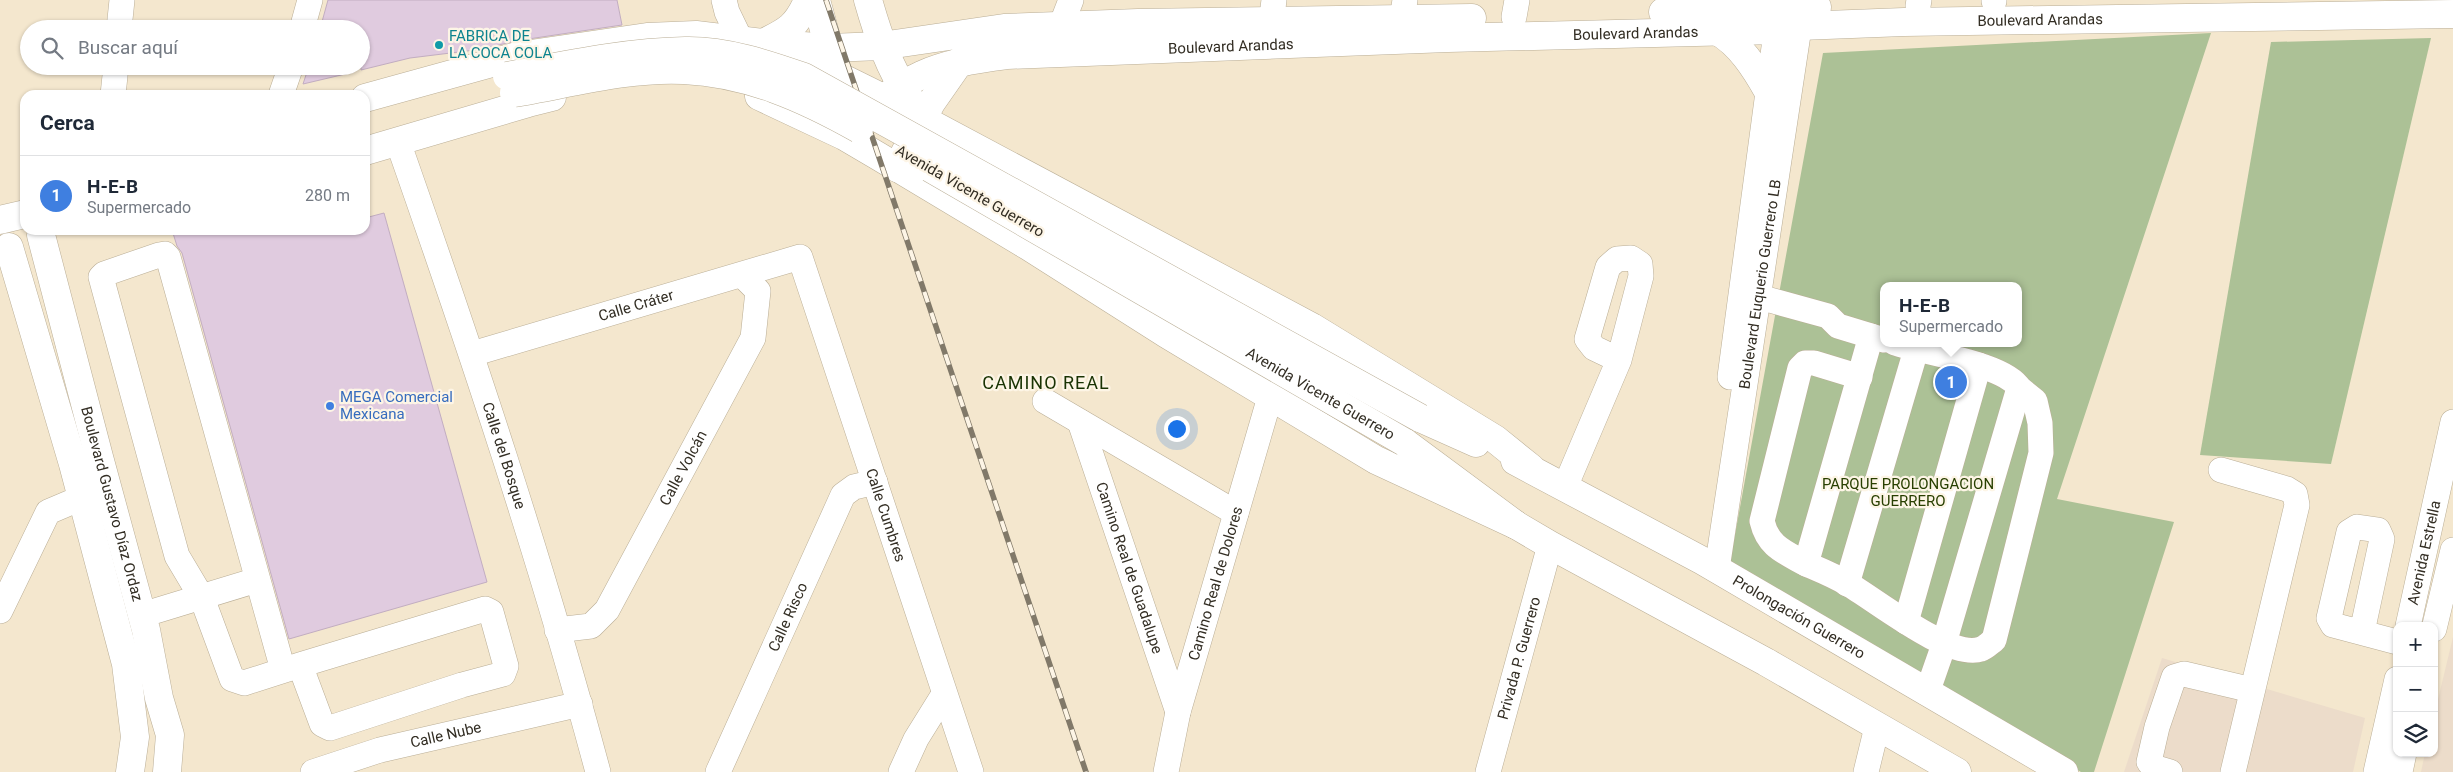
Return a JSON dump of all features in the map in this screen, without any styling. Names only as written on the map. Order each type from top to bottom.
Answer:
[{"type":"main road","points":[[763,45],[790,30],[799,20],[808,0]]},
{"type":"main road","points":[[816,0],[835,74],[844,136]]},
{"type":"main road","points":[[868,0],[891,91]]},
{"type":"main road","name":"Boulevard Arandas","points":[[370,97],[517,56],[646,37],[696,35],[763,45],[829,48],[881,46],[1004,28],[1061,26],[1085,12],[1271,22],[1790,12],[1918,3],[2088,0]]},
{"type":"main road","name":"Boulevard Arandas","points":[[844,136],[891,91],[926,72],[961,60],[1007,55],[1090,52],[1271,22],[1403,10],[1515,8],[1662,15],[1716,31],[1790,12],[1904,22],[2453,14]]},
{"type":"main road","points":[[1716,31],[1727,37],[1748,59],[1768,92]]},
{"type":"main road","points":[[763,45],[835,74],[891,91],[923,119],[1312,327],[1495,439],[1531,468]]},
{"type":"main road","points":[[763,45],[788,68],[786,82],[768,100]]},
{"type":"main road","name":"Avenida Vicente Guerrero","points":[[370,137],[511,85],[580,62],[686,50],[762,63],[804,76],[1420,418],[1531,468]]},
{"type":"main road","points":[[898,168],[940,89],[961,60]]},
{"type":"main road","name":"Avenida Vicente Guerrero","points":[[370,115],[511,85],[682,70],[729,75],[797,96],[959,184],[1404,442],[1516,525]]},
{"type":"main road","points":[[370,150],[528,103],[625,82],[670,81],[722,88],[768,100],[844,136],[1376,460],[1516,525],[1766,662],[1957,772]]},
{"type":"main road","points":[[0,220],[20,215]]},
{"type":"main road","points":[[5,248],[42,235]]},
{"type":"main road","name":"Boulevard Gustavo Díaz Ordaz","points":[[51,235],[170,735],[167,772]]},
{"type":"main road","name":"Boulevard Gustavo Díaz Ordaz","points":[[5,248],[81,498],[126,664],[135,737],[130,772]]},
{"type":"main road","name":"Prolongación Guerrero","points":[[1531,468],[1710,565],[2064,772]]},
{"type":"street","points":[[120,20],[122,0]]},
{"type":"street","points":[[304,20],[310,0]]},
{"type":"street","points":[[724,0],[727,12],[763,45]]},
{"type":"street","points":[[1057,53],[1061,26],[1071,0]]},
{"type":"street","points":[[1085,12],[1090,52]]},
{"type":"street","name":"Boulevard Euquerio Guerrero LB","points":[[1752,305],[1768,92],[1790,12]]},
{"type":"street","name":"Boulevard Euquerio Guerrero LB","points":[[1710,565],[1752,305],[1790,12]]},
{"type":"street","points":[[114,90],[115,75]]},
{"type":"street","points":[[283,90],[288,75]]},
{"type":"street","name":"Calle del Bosque","points":[[398,142],[472,354],[580,704],[598,772]]},
{"type":"street","points":[[259,586],[168,257],[165,254],[159,255],[104,274],[101,277],[177,556],[205,604],[232,679],[244,683],[292,667],[485,609],[491,612],[506,666],[503,674],[371,713],[330,728],[322,724],[292,667],[259,586]]},
{"type":"street","name":"Calle Cráter","points":[[472,354],[800,257]]},
{"type":"street","name":"Calle Cumbres","points":[[800,257],[971,772]]},
{"type":"street","name":"Calle Volcán","points":[[557,630],[591,626],[607,610],[753,338],[758,291],[742,275]]},
{"type":"street","points":[[1752,305],[1825,328],[1838,326],[1877,338],[1860,377],[1806,564]]},
{"type":"street","points":[[1847,584],[1905,347],[1997,371],[2014,380],[2019,388],[2035,401],[2040,423],[2041,453],[1994,640],[1982,649],[1967,650],[1944,644],[1847,584],[1774,546],[1765,534],[1762,522],[1800,368],[1805,364],[1814,363],[1860,377]]},
{"type":"street","points":[[1565,486],[1618,360]]},
{"type":"street","points":[[1906,622],[1979,366]]},
{"type":"street","points":[[1927,693],[1944,644],[2019,388]]},
{"type":"street","name":"Camino Real de Dolores","points":[[1166,772],[1178,712],[1270,397]]},
{"type":"street","points":[[1045,401],[1236,513]]},
{"type":"street","name":"Camino Real de Guadalupe","points":[[1080,422],[1178,712]]},
{"type":"street","name":"Avenida Estrella","points":[[2409,622],[2453,422]]},
{"type":"street","points":[[2221,470],[2288,489],[2295,494],[2297,504],[2233,772]]},
{"type":"street","name":"Calle Risco","points":[[718,772],[843,495],[854,487],[875,482]]},
{"type":"street","points":[[0,611],[48,512],[81,498]]},
{"type":"street","name":"Privada P. Guerrero","points":[[1488,772],[1550,545]]},
{"type":"street","name":"Avenida Estrella","points":[[2435,622],[2453,550]]},
{"type":"street","points":[[144,622],[259,586]]},
{"type":"street","points":[[2362,632],[2393,641]]},
{"type":"street","points":[[2170,772],[2153,767],[2149,762],[2157,727],[2174,677],[2184,674],[2252,690]]},
{"type":"street","points":[[900,772],[916,739],[944,694]]},
{"type":"street","points":[[2376,772],[2393,697]]},
{"type":"street","name":"Calle Nube","points":[[313,772],[376,761],[580,704]]},
{"type":"street","points":[[1866,772],[1877,727]]},
{"type":"street","points":[[2400,772],[2403,757]]},
{"type":"shaded area","points":[[2453,637],[2453,772],[2421,772],[2424,757],[2438,757],[2438,699]]},
{"type":"shaded area","points":[[2162,658],[2365,718],[2353,772],[2124,772]]},
{"type":"green space","name":"PARQUE PROLONGACION GUERRERO","points":[[2211,33],[2057,499],[2174,522],[2094,772],[2081,772],[1730,562],[1823,53]]},
{"type":"green space","points":[[2431,38],[2331,464],[2200,455],[2271,42]]},
{"type":"building","name":"FABRICA DE LA COCA COLA","points":[[328,0],[617,0],[622,25],[515,41],[483,49],[410,58],[370,68],[370,20],[322,20]]},
{"type":"building","points":[[306,75],[341,75],[303,84]]},
{"type":"building","name":"MEGA Comercial Mexicana","points":[[384,213],[487,582],[289,639],[182,253],[177,246],[174,235],[370,235],[370,217]]},
{"type":"railway","points":[[826,0],[1086,772]]},
{"type":"place","name":"FABRICA DE LA COCA COLA","points":[[439,45]]},
{"type":"place","name":"H-E-B","points":[[1951,382]]},
{"type":"place","name":"MEGA Comercial Mexicana","points":[[330,406]]},
{"type":"district","name":"CAMINO REAL","points":[[1046,382]]}]
